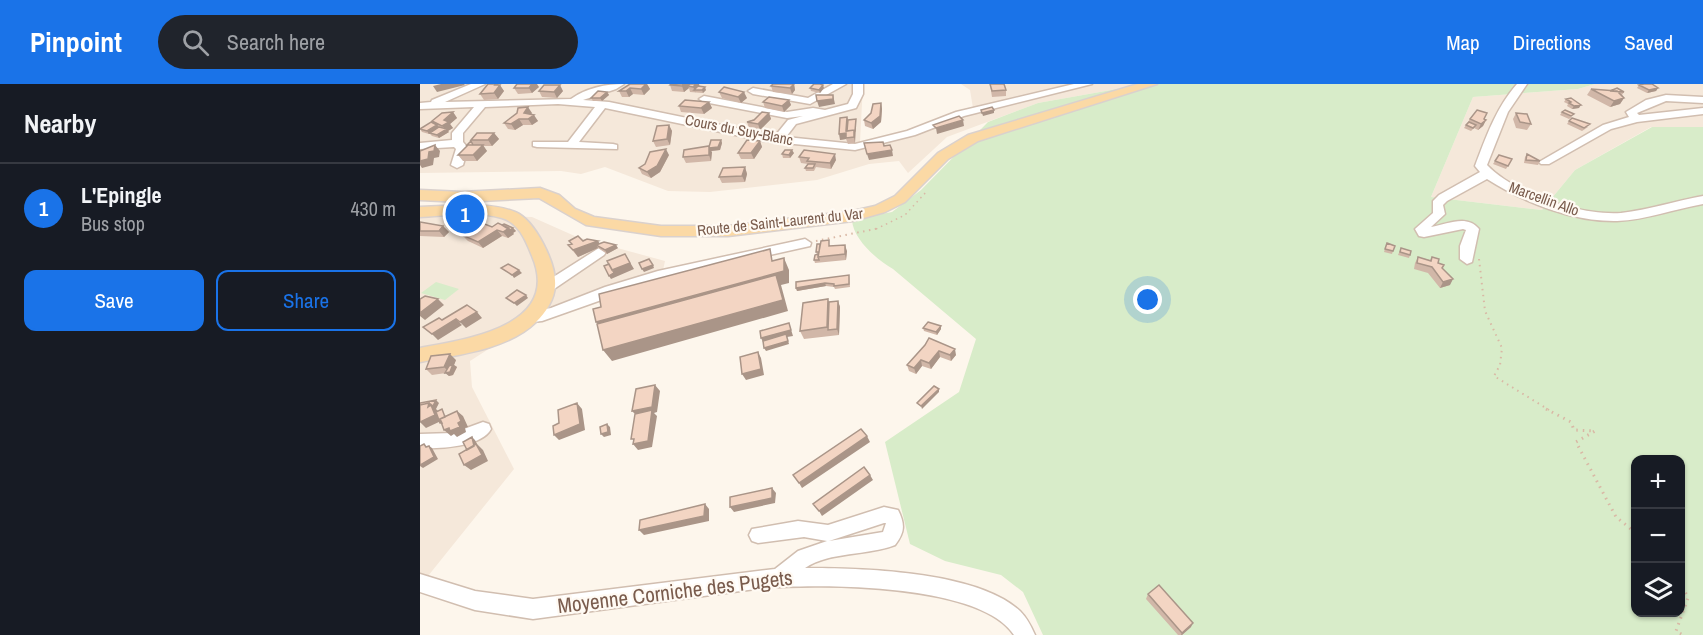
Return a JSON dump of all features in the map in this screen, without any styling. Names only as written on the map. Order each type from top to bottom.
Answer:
[{"type":"main road","name":"Route de Saint-Laurent du Var","points":[[420,195],[462,197],[540,193],[554,198],[570,212],[591,222],[661,231],[728,231],[853,216],[880,209],[900,200],[943,156],[973,138],[1151,84]]},
{"type":"main road","points":[[420,212],[490,212],[504,214],[518,220],[532,239],[546,271],[549,286],[546,300],[527,320],[473,344],[420,355]]},
{"type":"street","points":[[434,105],[439,100],[480,84]]},
{"type":"street","points":[[573,102],[589,91],[620,84]]},
{"type":"street","points":[[753,91],[810,101],[841,84]]},
{"type":"street","points":[[777,140],[792,122],[852,106],[858,94],[858,84]]},
{"type":"street","name":"Cours du Suy-Blanc","points":[[420,106],[573,102],[603,104],[777,140],[855,147],[911,133],[960,114],[1086,84]]},
{"type":"street","name":"Marcellin Allo","points":[[1522,84],[1510,97],[1492,139],[1482,166],[1486,174],[1512,189],[1588,215],[1614,217],[1650,213],[1684,202],[1703,200]]},
{"type":"street","points":[[1636,119],[1631,112],[1654,99],[1674,96],[1703,100]]},
{"type":"street","points":[[704,99],[787,115],[813,111],[825,113]]},
{"type":"street","points":[[451,166],[458,145],[458,133],[483,103]]},
{"type":"street","points":[[571,145],[603,104]]},
{"type":"street","points":[[1545,162],[1607,127],[1636,119],[1703,111]]},
{"type":"street","points":[[537,144],[613,147]]},
{"type":"street","points":[[420,146],[458,145]]},
{"type":"street","points":[[1467,259],[1467,246],[1473,229],[1465,224],[1424,233],[1421,229],[1439,214],[1437,204],[1443,198],[1486,174]]},
{"type":"street","points":[[527,320],[547,315],[609,290],[805,243]]},
{"type":"street","points":[[549,286],[599,252]]},
{"type":"street","points":[[527,320],[639,272]]},
{"type":"street","points":[[420,441],[463,440],[483,429]]},
{"type":"street","points":[[759,535],[801,529],[819,534],[828,533],[884,515],[892,516],[896,524],[895,531],[889,539],[808,555],[792,564],[780,577]]},
{"type":"street","name":"Moyenne Corniche des Pugets","points":[[420,583],[468,601],[499,607],[533,609],[780,577],[857,579],[938,588],[992,604],[1009,614],[1025,635]]},
{"type":"path","points":[[1467,246],[1478,255],[1485,273],[1485,312],[1498,335],[1502,352],[1501,364],[1494,376],[1526,398],[1571,422],[1574,430],[1595,431],[1576,442],[1611,509],[1631,529]]},
{"type":"path","points":[[1685,592],[1688,598],[1685,606]]},
{"type":"path","points":[[1681,617],[1676,631],[1683,635]]},
{"type":"shaded area","points":[[420,84],[863,84],[860,142],[906,132],[973,108],[970,90],[961,84],[1145,84],[1038,103],[947,137],[908,173],[899,161],[869,164],[817,180],[710,192],[668,191],[605,167],[581,174],[561,171],[420,173]]},
{"type":"shaded area","points":[[1595,84],[1703,84],[1703,127],[1651,127],[1575,170],[1542,210],[1431,197],[1473,97],[1578,89]]},
{"type":"shaded area","points":[[466,215],[532,217],[577,237],[665,261],[662,275],[583,302],[512,334],[470,361],[472,387],[514,469],[420,586],[420,217]]},
{"type":"green space","points":[[1145,84],[1595,84],[1578,89],[1473,97],[1431,197],[1542,210],[1575,170],[1652,127],[1703,127],[1703,635],[1043,635],[1023,592],[1001,575],[945,561],[910,544],[885,442],[959,392],[976,339],[873,255],[861,241],[853,227],[852,220],[892,212],[921,190],[988,122],[1038,103]]},
{"type":"green space","points":[[436,282],[459,289],[445,300],[421,293]]},
{"type":"building","points":[[488,84],[500,85],[494,93],[480,94]]},
{"type":"building","points":[[517,84],[532,84],[529,88],[514,88]]},
{"type":"building","points":[[630,84],[646,84],[641,89],[630,88],[626,91],[619,91]]},
{"type":"building","points":[[773,84],[794,84],[790,88],[771,86]]},
{"type":"building","points":[[814,84],[823,85],[819,90],[810,88]]},
{"type":"building","points":[[990,84],[1004,84],[1006,90],[992,91]]},
{"type":"building","points":[[1652,84],[1658,88],[1649,90],[1639,85]]},
{"type":"building","points":[[544,85],[560,85],[554,92],[539,91]]},
{"type":"building","points":[[698,86],[705,87],[702,90],[694,90]]},
{"type":"building","points":[[724,87],[744,92],[738,97],[719,92]]},
{"type":"building","points":[[1617,88],[1624,92],[1610,91]]},
{"type":"building","points":[[1591,89],[1617,91],[1624,98],[1614,101]]},
{"type":"building","points":[[598,91],[607,92],[600,98],[591,98]]},
{"type":"building","points":[[816,95],[833,95],[833,99],[817,101]]},
{"type":"building","points":[[769,97],[789,100],[782,106],[763,102]]},
{"type":"building","points":[[1571,98],[1581,105],[1574,106],[1569,103],[1571,102],[1566,99]]},
{"type":"building","points":[[685,100],[709,102],[701,108],[679,106]]},
{"type":"building","points":[[881,103],[880,116],[871,123],[864,120],[871,113],[873,104]]},
{"type":"building","points":[[528,107],[524,113],[534,115],[511,124],[504,123],[517,113],[518,108]]},
{"type":"building","points":[[992,107],[994,110],[982,113],[981,110]]},
{"type":"building","points":[[1477,110],[1487,113],[1484,119],[1486,120],[1481,124],[1470,119]]},
{"type":"building","points":[[1565,110],[1574,114],[1571,116],[1562,112]]},
{"type":"building","points":[[453,112],[444,120],[449,122],[442,126],[432,121],[442,113]]},
{"type":"building","points":[[762,112],[769,113],[758,124],[747,122],[754,120]]},
{"type":"building","points":[[1516,113],[1527,114],[1531,124],[1520,122]]},
{"type":"building","points":[[959,116],[963,120],[936,128],[933,125]]},
{"type":"building","points":[[847,117],[846,131],[854,130],[854,137],[846,138],[846,133],[839,134],[840,118]]},
{"type":"building","points":[[1572,118],[1590,124],[1584,128],[1569,121]]},
{"type":"building","points":[[856,119],[855,131],[847,131],[848,120]]},
{"type":"building","points":[[431,122],[437,125],[427,131],[420,129]]},
{"type":"building","points":[[1469,122],[1476,125],[1473,128],[1466,125]]},
{"type":"building","points":[[669,125],[667,139],[653,141],[657,126]]},
{"type":"building","points":[[439,127],[447,129],[437,135],[430,133]]},
{"type":"building","points":[[477,133],[494,133],[488,140],[471,140]]},
{"type":"building","points":[[711,140],[721,140],[718,147],[709,148]]},
{"type":"building","points":[[747,140],[760,141],[751,153],[738,153]]},
{"type":"building","points":[[883,142],[884,146],[890,145],[892,150],[867,154],[864,143]]},
{"type":"building","points":[[435,145],[434,151],[429,152],[428,159],[420,161],[420,151]]},
{"type":"building","points":[[468,145],[483,145],[473,155],[458,155]]},
{"type":"building","points":[[709,146],[709,155],[683,157],[684,150]]},
{"type":"building","points":[[666,149],[657,166],[647,172],[639,168],[645,164],[650,152]]},
{"type":"building","points":[[785,150],[792,150],[789,155],[782,154]]},
{"type":"building","points":[[804,150],[835,154],[830,163],[807,161],[809,158],[799,157]]},
{"type":"building","points":[[1527,154],[1540,161],[1526,160]]},
{"type":"building","points":[[1499,155],[1512,159],[1508,166],[1495,161]]},
{"type":"building","points":[[808,164],[815,164],[813,168],[805,168]]},
{"type":"building","points":[[745,167],[742,176],[719,177],[723,168]]},
{"type":"building","points":[[420,222],[443,226],[439,231],[420,231]]},
{"type":"building","points":[[482,223],[492,227],[498,223],[509,228],[503,232],[497,230],[478,242],[462,235]]},
{"type":"building","points":[[502,225],[513,228],[510,230]]},
{"type":"building","points":[[578,236],[583,241],[587,239],[598,241],[573,250],[568,245],[572,244],[569,241]]},
{"type":"building","points":[[829,240],[829,246],[845,245],[845,254],[818,257],[821,241]]},
{"type":"building","points":[[604,242],[616,245],[605,250],[596,245]]},
{"type":"building","points":[[1387,243],[1395,246],[1393,251],[1385,249]]},
{"type":"building","points":[[817,244],[820,244],[819,252],[816,252]]},
{"type":"building","points":[[1401,248],[1411,251],[1410,255],[1400,252]]},
{"type":"building","points":[[770,249],[772,261],[784,258],[784,271],[596,322],[593,309],[601,307],[599,294]]},
{"type":"building","points":[[625,254],[630,263],[612,270],[607,261]]},
{"type":"building","points":[[1418,257],[1431,261],[1432,257],[1439,259],[1438,263],[1444,265],[1442,268],[1453,279],[1443,282],[1432,267],[1417,263]]},
{"type":"building","points":[[649,259],[653,265],[642,269],[639,263]]},
{"type":"building","points":[[508,264],[519,270],[512,275],[501,268]]},
{"type":"building","points":[[609,264],[614,273],[609,276],[604,266]]},
{"type":"building","points":[[776,275],[783,300],[603,350],[597,324]]},
{"type":"building","points":[[849,275],[849,284],[834,286],[834,284],[825,283],[796,288],[796,282]]},
{"type":"building","points":[[517,290],[526,295],[514,303],[506,298]]},
{"type":"building","points":[[425,296],[438,299],[420,313],[420,299]]},
{"type":"building","points":[[828,299],[827,327],[800,331],[803,303]]},
{"type":"building","points":[[838,301],[837,329],[828,330],[829,302]]},
{"type":"building","points":[[467,305],[477,312],[460,322],[456,319],[432,334],[423,327],[439,318],[442,320]]},
{"type":"building","points":[[928,322],[941,326],[936,332],[923,328]]},
{"type":"building","points":[[789,323],[791,330],[761,338],[760,331]]},
{"type":"building","points":[[786,334],[788,341],[764,348],[763,341]]},
{"type":"building","points":[[929,338],[955,349],[950,355],[939,351],[929,363],[921,360],[914,368],[907,365],[925,345]]},
{"type":"building","points":[[758,352],[761,369],[742,374],[740,357]]},
{"type":"building","points":[[450,354],[444,367],[426,369],[431,356]]},
{"type":"building","points":[[453,364],[450,372],[445,373],[449,366]]},
{"type":"building","points":[[655,385],[652,407],[632,411],[636,389]]},
{"type":"building","points":[[934,386],[939,389],[921,406],[917,403]]},
{"type":"building","points":[[436,400],[433,406],[429,403],[420,405],[420,403]]},
{"type":"building","points":[[429,403],[428,407],[431,405],[435,415],[420,422],[420,405]]},
{"type":"building","points":[[577,403],[580,424],[554,435],[553,426],[559,423],[558,410]]},
{"type":"building","points":[[442,409],[445,417],[440,419],[442,423],[440,423],[436,412]]},
{"type":"building","points":[[652,410],[648,441],[633,444],[634,439],[631,439],[635,414]]},
{"type":"building","points":[[457,411],[461,421],[458,423],[460,427],[450,431],[449,428],[444,430],[440,419]]},
{"type":"building","points":[[607,424],[608,432],[601,434],[600,427]]},
{"type":"building","points":[[861,429],[867,436],[799,483],[793,475]]},
{"type":"building","points":[[472,437],[474,446],[467,450],[463,442]]},
{"type":"building","points":[[424,444],[426,447],[429,446],[434,457],[420,465],[420,446]]},
{"type":"building","points":[[476,444],[482,455],[464,465],[459,454]]},
{"type":"building","points":[[864,467],[870,475],[819,511],[813,504]]},
{"type":"building","points":[[772,488],[772,498],[730,507],[730,497]]},
{"type":"building","points":[[705,504],[704,516],[639,530],[640,520]]},
{"type":"building","points":[[1159,585],[1193,623],[1182,633],[1148,594]]},
{"type":"place","name":"L'Epingle","points":[[465,214]]}]
